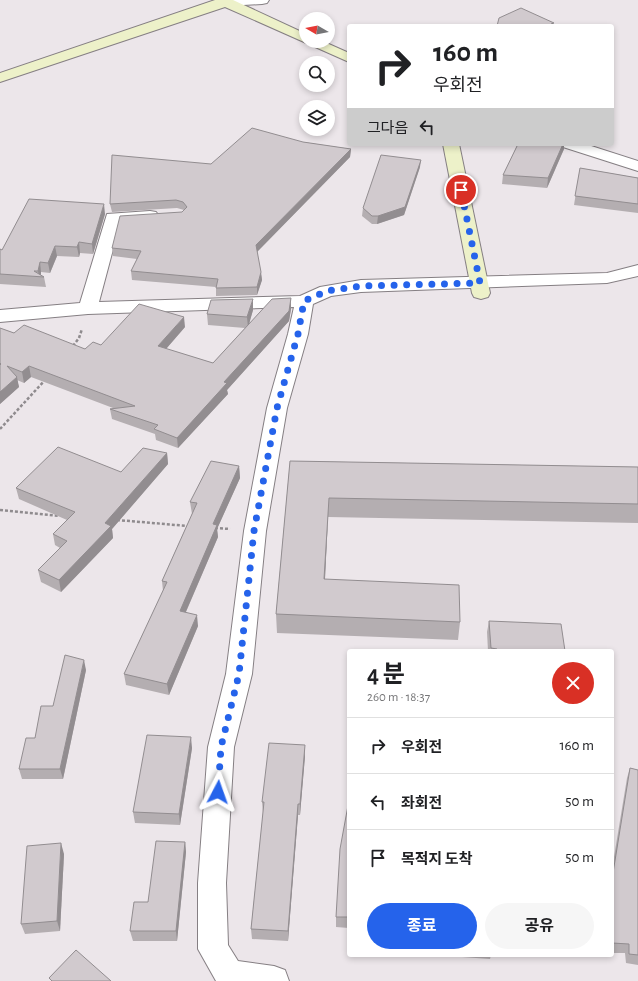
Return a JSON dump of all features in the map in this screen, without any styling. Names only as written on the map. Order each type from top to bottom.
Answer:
[{"type":"street","points":[[0,78],[224,1],[262,0]]},
{"type":"street","points":[[224,1],[299,36]]},
{"type":"street","points":[[326,48],[347,57]]},
{"type":"street","points":[[451,146],[480,288]]},
{"type":"street","points":[[575,146],[638,166]]},
{"type":"street","points":[[88,308],[113,218],[163,216]]},
{"type":"street","points":[[0,316],[88,308],[304,301],[327,291],[361,286],[480,288],[608,278],[638,270]]},
{"type":"street","points":[[274,981],[229,974],[213,949],[212,883],[221,747],[239,674],[254,531],[277,408],[298,334],[304,301]]},
{"type":"path","points":[[70,350],[79,338],[88,308]]},
{"type":"path","points":[[0,429],[46,378]]},
{"type":"path","points":[[0,510],[61,516]]},
{"type":"path","points":[[115,520],[192,526]]},
{"type":"path","points":[[208,527],[254,531]]},
{"type":"building","points":[[521,8],[554,23],[498,24],[499,18]]},
{"type":"building","points":[[252,128],[303,142],[351,149],[256,245],[261,272],[257,287],[216,288],[218,279],[131,271],[141,251],[112,248],[120,216],[182,212],[187,207],[183,202],[176,200],[110,204],[112,155],[211,164]]},
{"type":"building","points":[[517,146],[562,146],[548,178],[503,175]]},
{"type":"building","points":[[381,155],[421,160],[405,207],[378,216],[372,216],[363,208]]},
{"type":"building","points":[[580,168],[638,178],[638,204],[575,196]]},
{"type":"building","points":[[29,199],[104,204],[92,244],[79,242],[77,247],[55,246],[48,263],[40,262],[38,271],[34,271],[44,277],[0,274],[0,249],[2,250]]},
{"type":"building","points":[[291,298],[289,311],[224,382],[227,383],[177,438],[154,429],[158,425],[110,409],[135,406],[29,366],[22,372],[7,366],[17,377],[0,392],[0,328],[14,333],[24,325],[85,349],[93,342],[101,345],[139,304],[184,317],[158,346],[213,363],[272,299]]},
{"type":"building","points":[[253,299],[247,317],[207,314],[211,300]]},
{"type":"building","points":[[58,447],[121,472],[143,448],[167,453],[105,523],[111,526],[59,580],[38,570],[67,541],[53,534],[75,512],[16,488]]},
{"type":"building","points":[[211,461],[239,466],[213,524],[217,525],[180,611],[197,615],[167,684],[124,674],[167,582],[162,581],[197,503],[190,502]]},
{"type":"building","points":[[290,461],[638,467],[638,504],[329,498],[324,579],[459,585],[460,622],[276,614]]},
{"type":"building","points":[[489,621],[561,624],[565,649],[491,648]]},
{"type":"building","points":[[65,655],[84,660],[60,769],[19,769],[26,738],[35,738],[41,706],[53,706]]},
{"type":"building","points":[[147,735],[191,737],[179,814],[133,812]]},
{"type":"building","points":[[269,743],[305,745],[300,804],[298,804],[288,931],[251,929],[264,802],[262,802]]},
{"type":"building","points":[[630,768],[638,770],[638,955],[629,954],[629,944],[614,943],[614,867]]},
{"type":"building","points":[[347,811],[347,917],[336,917],[340,849]]},
{"type":"building","points":[[156,841],[185,842],[176,931],[130,931],[134,902],[148,902]]},
{"type":"building","points":[[61,843],[57,921],[21,924],[27,846]]},
{"type":"building","points":[[76,950],[111,981],[52,981],[49,978]]},
{"type":"route","points":[[218,792],[221,747],[239,674],[254,531],[277,408],[298,334],[304,301],[327,291],[361,286],[480,283],[461,190]]}]
